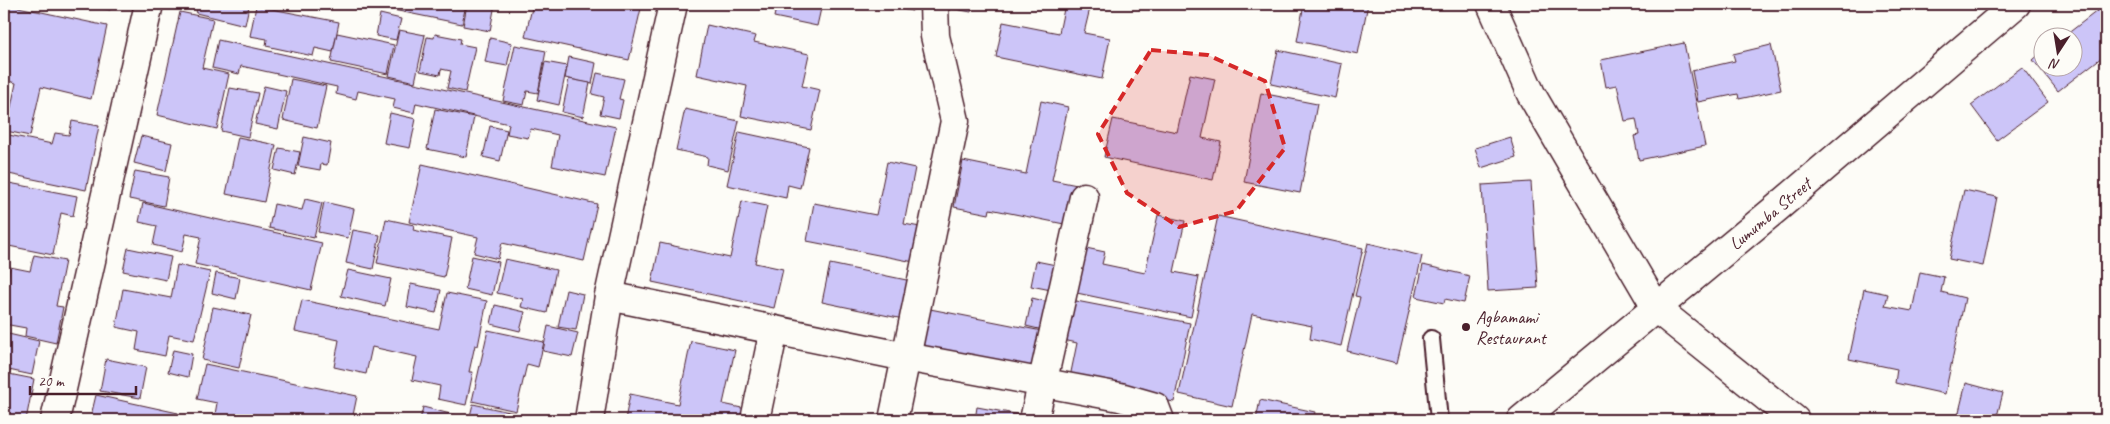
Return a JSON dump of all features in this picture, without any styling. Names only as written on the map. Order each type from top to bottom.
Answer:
[{"type":"street","points":[[55,420],[149,4]]},
{"type":"street","points":[[590,420],[609,296],[673,4]]},
{"type":"street","points":[[893,420],[955,121],[935,36],[934,4]]},
{"type":"street","points":[[1491,4],[1531,94],[1657,309],[1795,420]]},
{"type":"street","name":"Lumumba Street","points":[[1521,420],[1657,309],[2016,4]]},
{"type":"street","points":[[1034,420],[1084,197]]},
{"type":"street","points":[[609,296],[906,358],[1120,397],[1155,407],[1160,420]]},
{"type":"street","points":[[755,420],[774,330]]},
{"type":"lane","points":[[1431,339],[1439,420]]},
{"type":"highlighted area","points":[[1151,50],[1208,55],[1265,81],[1285,148],[1236,211],[1179,227],[1127,193],[1098,134]]},
{"type":"building","points":[[4,4],[107,26],[91,99],[41,87],[30,136],[6,131],[16,83],[4,80]]},
{"type":"building","points":[[82,4],[111,4],[110,10]]},
{"type":"building","points":[[198,4],[241,4],[249,6],[245,25],[196,13]]},
{"type":"building","points":[[364,4],[466,4],[462,24]]},
{"type":"building","points":[[467,4],[495,4],[490,31],[463,26]]},
{"type":"building","points":[[533,4],[642,4],[629,60],[525,37]]},
{"type":"building","points":[[777,4],[822,4],[817,26],[774,17]]},
{"type":"building","points":[[892,4],[913,4],[912,11],[891,7]]},
{"type":"building","points":[[945,4],[973,4],[971,12],[944,7]]},
{"type":"building","points":[[1065,4],[1091,4],[1084,33],[1110,38],[1102,79],[996,57],[1003,22],[1059,33]]},
{"type":"building","points":[[1304,4],[1368,4],[1358,54],[1297,41]]},
{"type":"building","points":[[2106,4],[2106,54],[2082,72],[2082,28],[2075,28]]},
{"type":"building","points":[[256,6],[339,22],[333,52],[315,48],[313,56],[266,46],[267,39],[250,36]]},
{"type":"building","points":[[180,12],[213,19],[202,68],[229,74],[217,129],[157,115]]},
{"type":"building","points":[[380,14],[401,19],[396,40],[376,36]]},
{"type":"building","points":[[707,25],[756,36],[754,42],[809,54],[802,86],[820,90],[811,130],[741,116],[747,86],[697,75]]},
{"type":"building","points":[[399,30],[425,35],[415,82],[389,76]]},
{"type":"building","points":[[337,33],[394,45],[388,74],[331,62]]},
{"type":"building","points":[[435,34],[461,39],[460,44],[475,47],[465,92],[447,88],[451,71],[441,69],[440,75],[420,71],[427,37],[434,38]]},
{"type":"building","points":[[490,38],[512,43],[507,66],[485,62]]},
{"type":"building","points":[[218,40],[616,127],[605,177],[552,166],[558,135],[531,129],[528,138],[507,134],[509,124],[416,103],[414,113],[393,108],[395,99],[358,91],[356,99],[336,94],[337,87],[241,66],[239,74],[212,68]]},
{"type":"building","points":[[1684,43],[1705,146],[1639,160],[1634,136],[1639,135],[1636,119],[1625,121],[1617,85],[1606,87],[1601,60]]},
{"type":"building","points":[[515,45],[546,51],[538,93],[527,91],[524,105],[503,101]]},
{"type":"building","points":[[1771,45],[1781,90],[1739,99],[1738,94],[1698,102],[1692,71],[1735,61],[1733,54]]},
{"type":"building","points":[[1278,50],[1342,64],[1335,98],[1271,84]]},
{"type":"building","points":[[569,57],[596,63],[592,84],[565,78]]},
{"type":"building","points":[[545,62],[567,66],[559,105],[537,100]]},
{"type":"building","points":[[2022,67],[2048,102],[1997,140],[1971,105]]},
{"type":"building","points":[[597,73],[624,79],[619,99],[623,100],[619,118],[600,114],[604,97],[592,94]]},
{"type":"building","points":[[1190,74],[1215,79],[1202,138],[1221,142],[1213,180],[1104,157],[1113,119],[1177,132]]},
{"type":"building","points":[[2048,78],[2075,78],[2058,91]]},
{"type":"building","points":[[291,79],[326,86],[317,128],[283,120]]},
{"type":"building","points":[[569,79],[590,83],[583,117],[562,112]]},
{"type":"building","points":[[264,86],[286,91],[278,129],[255,124]]},
{"type":"building","points":[[230,88],[258,93],[248,137],[221,131]]},
{"type":"building","points":[[1261,93],[1317,104],[1300,193],[1244,182]]},
{"type":"building","points":[[1041,101],[1068,107],[1052,180],[1077,185],[1069,225],[990,209],[989,214],[954,207],[963,161],[1026,174]]},
{"type":"building","points":[[435,109],[474,117],[466,157],[427,149]]},
{"type":"building","points":[[685,109],[739,121],[728,170],[707,165],[708,157],[676,150]]},
{"type":"building","points":[[390,113],[416,119],[410,148],[384,143]]},
{"type":"building","points":[[72,121],[99,126],[86,190],[4,173],[4,134],[52,144],[55,133],[69,135]]},
{"type":"building","points":[[490,126],[507,130],[500,161],[483,157]]},
{"type":"building","points":[[739,132],[809,147],[800,188],[788,185],[786,198],[727,185]]},
{"type":"building","points":[[141,136],[172,143],[166,171],[134,163]]},
{"type":"building","points":[[238,137],[276,145],[264,202],[226,194]]},
{"type":"building","points":[[304,137],[331,143],[327,165],[321,164],[320,170],[298,166]]},
{"type":"building","points":[[1510,137],[1516,157],[1481,168],[1475,148]]},
{"type":"building","points":[[279,148],[300,152],[295,175],[274,170]]},
{"type":"building","points":[[887,162],[915,168],[904,224],[931,229],[924,264],[807,241],[814,203],[876,215]]},
{"type":"building","points":[[422,164],[597,204],[584,261],[502,243],[498,259],[474,253],[478,237],[409,222]]},
{"type":"building","points":[[135,171],[169,177],[164,206],[129,199]]},
{"type":"building","points":[[4,182],[77,196],[73,216],[61,213],[53,255],[4,245]]},
{"type":"building","points":[[1531,182],[1538,288],[1488,291],[1482,185]]},
{"type":"building","points":[[1964,190],[1997,197],[1983,266],[1949,259]]},
{"type":"building","points":[[305,199],[322,203],[314,238],[269,228],[274,204],[302,210]]},
{"type":"building","points":[[742,201],[767,206],[755,263],[783,269],[774,308],[652,282],[660,243],[730,258]]},
{"type":"building","points":[[324,202],[354,209],[348,238],[318,232]]},
{"type":"building","points":[[143,203],[322,243],[311,290],[195,264],[201,237],[186,234],[182,252],[153,245],[157,226],[139,222]]},
{"type":"building","points":[[1158,215],[1185,221],[1174,272],[1199,277],[1191,317],[1072,292],[1081,247],[1105,252],[1102,264],[1145,273]]},
{"type":"building","points":[[1218,216],[1363,248],[1341,346],[1310,339],[1312,326],[1252,314],[1232,406],[1179,394]]},
{"type":"building","points":[[386,219],[414,225],[413,230],[452,238],[444,277],[377,263]]},
{"type":"building","points":[[353,230],[380,235],[373,269],[346,263]]},
{"type":"building","points":[[1368,243],[1422,256],[1397,363],[1347,351],[1360,297],[1355,296]]},
{"type":"building","points":[[128,248],[171,257],[166,280],[123,271]]},
{"type":"building","points":[[34,255],[65,261],[56,306],[63,307],[56,343],[25,336],[26,328],[4,324],[4,302],[10,267],[30,271]]},
{"type":"building","points":[[472,256],[499,262],[492,295],[465,289]]},
{"type":"building","points":[[505,259],[556,270],[547,313],[521,307],[523,299],[497,293]]},
{"type":"building","points":[[1036,261],[1061,266],[1056,291],[1031,286]]},
{"type":"building","points":[[830,264],[916,282],[908,320],[822,302]]},
{"type":"building","points":[[177,265],[210,272],[194,340],[169,335],[165,356],[136,350],[139,332],[116,327],[123,289],[171,298]]},
{"type":"building","points":[[1423,265],[1470,276],[1464,303],[1445,299],[1444,303],[1416,297]]},
{"type":"building","points":[[348,270],[391,279],[385,306],[341,296]]},
{"type":"building","points":[[1920,272],[1944,277],[1941,292],[1965,298],[1945,394],[1895,383],[1897,369],[1849,359],[1864,289],[1888,294],[1885,306],[1912,311]]},
{"type":"building","points":[[216,273],[240,278],[236,299],[212,293]]},
{"type":"building","points":[[411,284],[441,290],[436,313],[407,307]]},
{"type":"building","points":[[566,290],[583,294],[576,330],[558,327]]},
{"type":"building","points":[[447,293],[487,301],[478,346],[475,345],[469,372],[473,372],[466,405],[438,399],[440,386],[412,380],[417,357],[372,347],[366,374],[334,367],[339,340],[295,331],[302,300],[439,329]]},
{"type":"building","points":[[1032,298],[1053,303],[1047,331],[1026,326]]},
{"type":"building","points":[[1066,299],[1190,323],[1174,402],[1069,382],[1077,343],[1059,339]]},
{"type":"building","points":[[495,305],[525,312],[520,331],[491,324]]},
{"type":"building","points":[[213,307],[251,315],[239,368],[202,360]]},
{"type":"building","points":[[925,308],[1047,332],[1040,371],[918,346]]},
{"type":"building","points":[[548,326],[578,333],[572,357],[543,351]]},
{"type":"building","points":[[488,330],[544,342],[538,367],[527,364],[516,411],[472,401]]},
{"type":"building","points":[[4,333],[39,341],[32,375],[4,369]]},
{"type":"building","points":[[691,341],[735,350],[723,404],[751,410],[749,420],[625,420],[630,394],[678,404]]},
{"type":"building","points":[[173,350],[192,354],[188,377],[168,372]]},
{"type":"building","points":[[106,359],[146,367],[140,398],[100,391]]},
{"type":"building","points":[[205,364],[357,396],[352,420],[296,420],[273,415],[272,420],[214,420],[217,403],[197,399]]},
{"type":"building","points":[[4,373],[34,379],[26,420],[4,420]]},
{"type":"building","points":[[1966,383],[2003,393],[1996,420],[1957,420]]},
{"type":"building","points":[[96,395],[178,413],[176,420],[90,420]]},
{"type":"building","points":[[1260,400],[1315,412],[1313,420],[1256,420]]},
{"type":"building","points":[[473,404],[546,420],[469,420]]},
{"type":"building","points":[[423,407],[462,417],[461,420],[420,420]]},
{"type":"building","points":[[977,407],[1026,416],[1026,420],[975,420]]},
{"type":"place","name":"Agbamami Restaurant","points":[[1466,327]]}]
